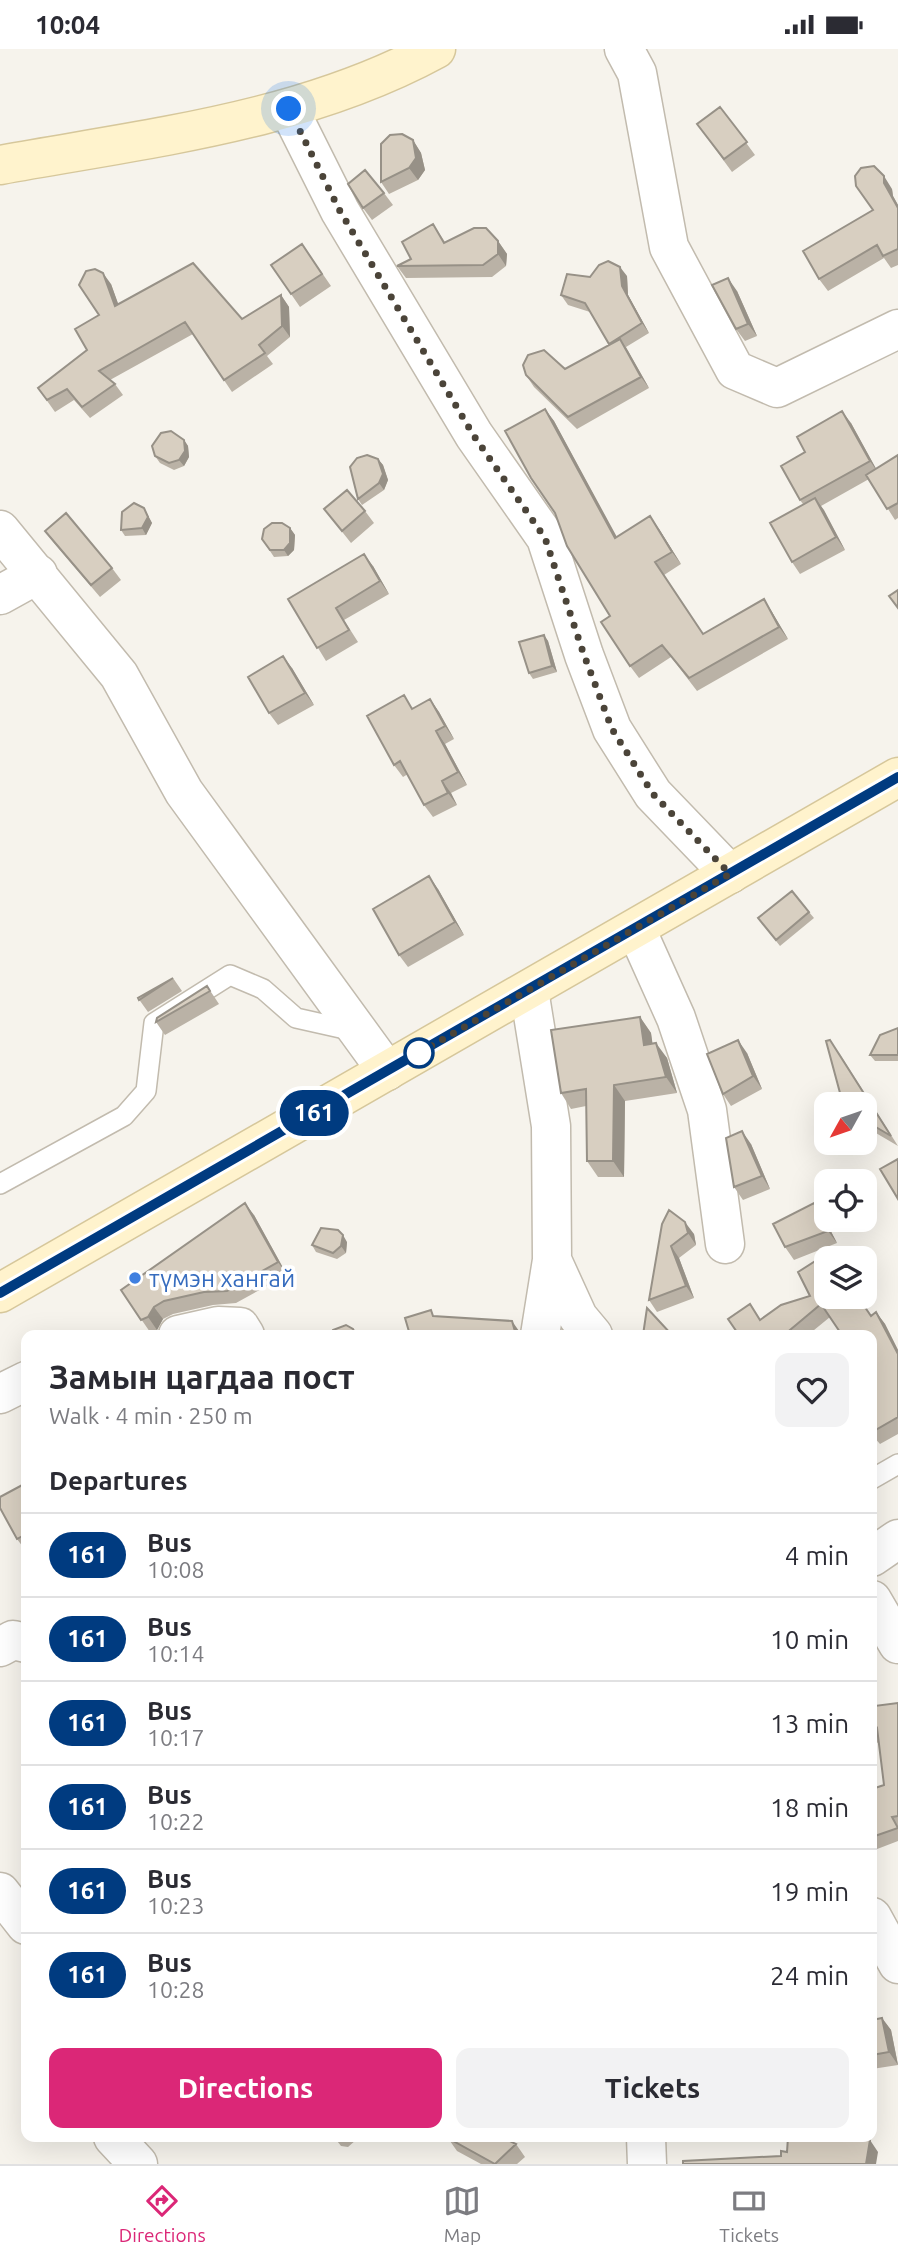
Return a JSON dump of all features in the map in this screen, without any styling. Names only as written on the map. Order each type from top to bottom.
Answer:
[{"type":"main road","points":[[0,165],[289,109],[349,89],[436,49]]},
{"type":"main road","points":[[0,1293],[898,777]]},
{"type":"street","points":[[624,49],[637,73],[669,247],[735,370],[778,388],[898,330]]},
{"type":"street","points":[[289,109],[340,211],[474,436],[545,538],[612,729],[653,794],[730,874]]},
{"type":"street","points":[[0,530],[119,675],[184,792],[387,1071]]},
{"type":"street","points":[[0,595],[38,574]]},
{"type":"street","points":[[636,929],[676,1018],[707,1111],[725,1244]]},
{"type":"street","points":[[529,989],[551,1126],[552,1260],[542,1330]]},
{"type":"street","points":[[552,1260],[584,1330]]},
{"type":"street","points":[[552,1260],[578,1317],[589,1330]]},
{"type":"street","points":[[200,1330],[218,1326],[240,1327],[242,1330]]},
{"type":"street","points":[[0,1394],[21,1384]]},
{"type":"street","points":[[877,1554],[898,1539]]},
{"type":"street","points":[[877,1608],[898,1644]]},
{"type":"street","points":[[0,1647],[13,1640],[21,1642]]},
{"type":"street","points":[[0,1892],[21,1919]]},
{"type":"street","points":[[877,1926],[898,1964]]},
{"type":"street","points":[[118,2142],[138,2164]]},
{"type":"street","points":[[646,2142],[647,2164]]},
{"type":"lane","points":[[0,1184],[124,1116],[146,1091],[155,1023],[230,975],[263,989],[296,1018],[358,1032]]},
{"type":"lane","points":[[877,1476],[898,1464]]},
{"type":"building","points":[[720,107],[747,142],[724,159],[697,124]]},
{"type":"building","points":[[402,134],[413,140],[416,158],[409,168],[381,182],[381,144],[390,135]]},
{"type":"building","points":[[874,166],[884,176],[884,183],[898,208],[898,249],[883,256],[877,245],[819,279],[803,251],[873,210],[856,186],[855,176],[861,168]]},
{"type":"building","points":[[365,170],[384,193],[363,208],[348,184]]},
{"type":"building","points":[[433,224],[444,243],[474,228],[486,228],[498,241],[498,254],[483,265],[397,266],[411,259],[402,242]]},
{"type":"building","points":[[302,244],[322,274],[291,294],[271,265]]},
{"type":"building","points":[[608,261],[620,267],[622,286],[642,323],[609,344],[585,303],[561,295],[567,274],[590,277],[599,265]]},
{"type":"building","points":[[193,263],[242,319],[281,295],[282,326],[259,345],[265,353],[224,380],[185,322],[99,371],[115,384],[82,407],[67,389],[47,400],[38,388],[87,350],[75,329],[99,315],[79,285],[86,271],[95,269],[103,273],[115,306]]},
{"type":"building","points":[[728,278],[748,324],[736,329],[712,285]]},
{"type":"building","points":[[620,339],[641,377],[568,417],[526,375],[523,365],[528,355],[544,350],[565,369]]},
{"type":"building","points":[[545,409],[615,538],[650,516],[672,552],[655,562],[703,634],[764,599],[779,627],[689,678],[662,645],[630,666],[601,622],[610,616],[567,546],[555,513],[531,478],[505,431]]},
{"type":"building","points":[[842,411],[870,461],[800,500],[781,466],[805,452],[797,437]]},
{"type":"building","points":[[171,431],[184,440],[185,451],[179,460],[169,463],[155,456],[152,446],[161,433]]},
{"type":"building","points":[[367,455],[378,459],[383,474],[379,483],[358,499],[350,467],[357,458]]},
{"type":"building","points":[[898,455],[898,503],[887,509],[866,475]]},
{"type":"building","points":[[347,490],[365,511],[342,531],[324,509]]},
{"type":"building","points":[[815,498],[836,537],[792,562],[770,523]]},
{"type":"building","points":[[134,503],[144,508],[148,517],[142,528],[121,530],[122,512]]},
{"type":"building","points":[[66,513],[112,568],[91,585],[45,531]]},
{"type":"building","points":[[272,523],[282,523],[290,528],[290,543],[284,550],[270,550],[262,539],[264,529]]},
{"type":"building","points":[[364,554],[380,581],[336,608],[349,630],[317,648],[288,599]]},
{"type":"building","points":[[898,590],[898,608],[889,596]]},
{"type":"building","points":[[544,635],[552,666],[529,673],[519,642]]},
{"type":"building","points":[[283,656],[305,693],[269,713],[248,677]]},
{"type":"building","points":[[404,695],[412,709],[430,699],[445,726],[436,731],[458,772],[442,781],[448,793],[424,805],[400,761],[394,765],[367,716]]},
{"type":"building","points":[[429,876],[455,922],[399,955],[373,909]]},
{"type":"building","points":[[792,891],[809,912],[776,940],[758,918]]},
{"type":"building","points":[[173,978],[139,1000],[138,998]]},
{"type":"building","points":[[207,986],[210,991],[156,1022],[157,1018]]},
{"type":"building","points":[[640,1017],[644,1045],[656,1043],[666,1077],[614,1085],[613,1161],[587,1161],[586,1089],[561,1093],[551,1030]]},
{"type":"building","points":[[898,1028],[898,1055],[870,1055],[880,1035]]},
{"type":"building","points":[[738,1040],[753,1076],[723,1094],[707,1054]]},
{"type":"building","points":[[830,1040],[863,1092],[840,1092],[826,1041]]},
{"type":"building","points":[[877,1114],[891,1136],[877,1128]]},
{"type":"building","points":[[742,1131],[762,1176],[734,1187],[726,1138]]},
{"type":"building","points":[[898,1159],[898,1199],[880,1169]]},
{"type":"building","points":[[245,1203],[278,1262],[227,1291],[204,1292],[164,1301],[154,1307],[148,1317],[141,1320],[121,1290]]},
{"type":"building","points":[[814,1203],[814,1232],[825,1232],[785,1247],[773,1224]]},
{"type":"building","points":[[669,1210],[685,1222],[688,1233],[671,1246],[686,1286],[649,1300],[662,1224]]},
{"type":"building","points":[[321,1228],[338,1230],[343,1235],[341,1246],[333,1253],[312,1245]]},
{"type":"building","points":[[814,1262],[815,1309],[790,1330],[736,1330],[728,1319],[750,1304],[760,1320],[781,1305],[810,1296],[798,1272]]},
{"type":"building","points":[[647,1308],[667,1330],[644,1330]]},
{"type":"building","points":[[824,1309],[866,1309],[871,1316],[876,1312],[898,1354],[898,1417],[877,1429],[877,1330],[839,1330]]},
{"type":"building","points":[[431,1310],[433,1316],[512,1321],[515,1330],[409,1330],[405,1318]]},
{"type":"building","points":[[346,1325],[354,1330],[333,1330]]},
{"type":"building","points":[[21,1486],[21,1537],[17,1539],[0,1508],[0,1497]]},
{"type":"building","points":[[898,1703],[898,1816],[892,1817],[898,1828],[877,1835],[877,1787],[884,1785],[877,1706]]},
{"type":"building","points":[[882,2018],[889,2052],[877,2054],[877,2019]]},
{"type":"building","points":[[455,2142],[516,2144],[495,2164]]},
{"type":"building","points":[[788,2142],[870,2142],[866,2164],[683,2164],[683,2161],[781,2156],[781,2151],[787,2152]]},
{"type":"bus line","name":"161","points":[[0,1293],[898,777]]},
{"type":"place","name":"түмэн хангай","points":[[135,1278]]},
{"type":"route","points":[[289,109],[340,211],[474,436],[545,538],[612,729],[653,794],[730,874],[419,1053]]}]
